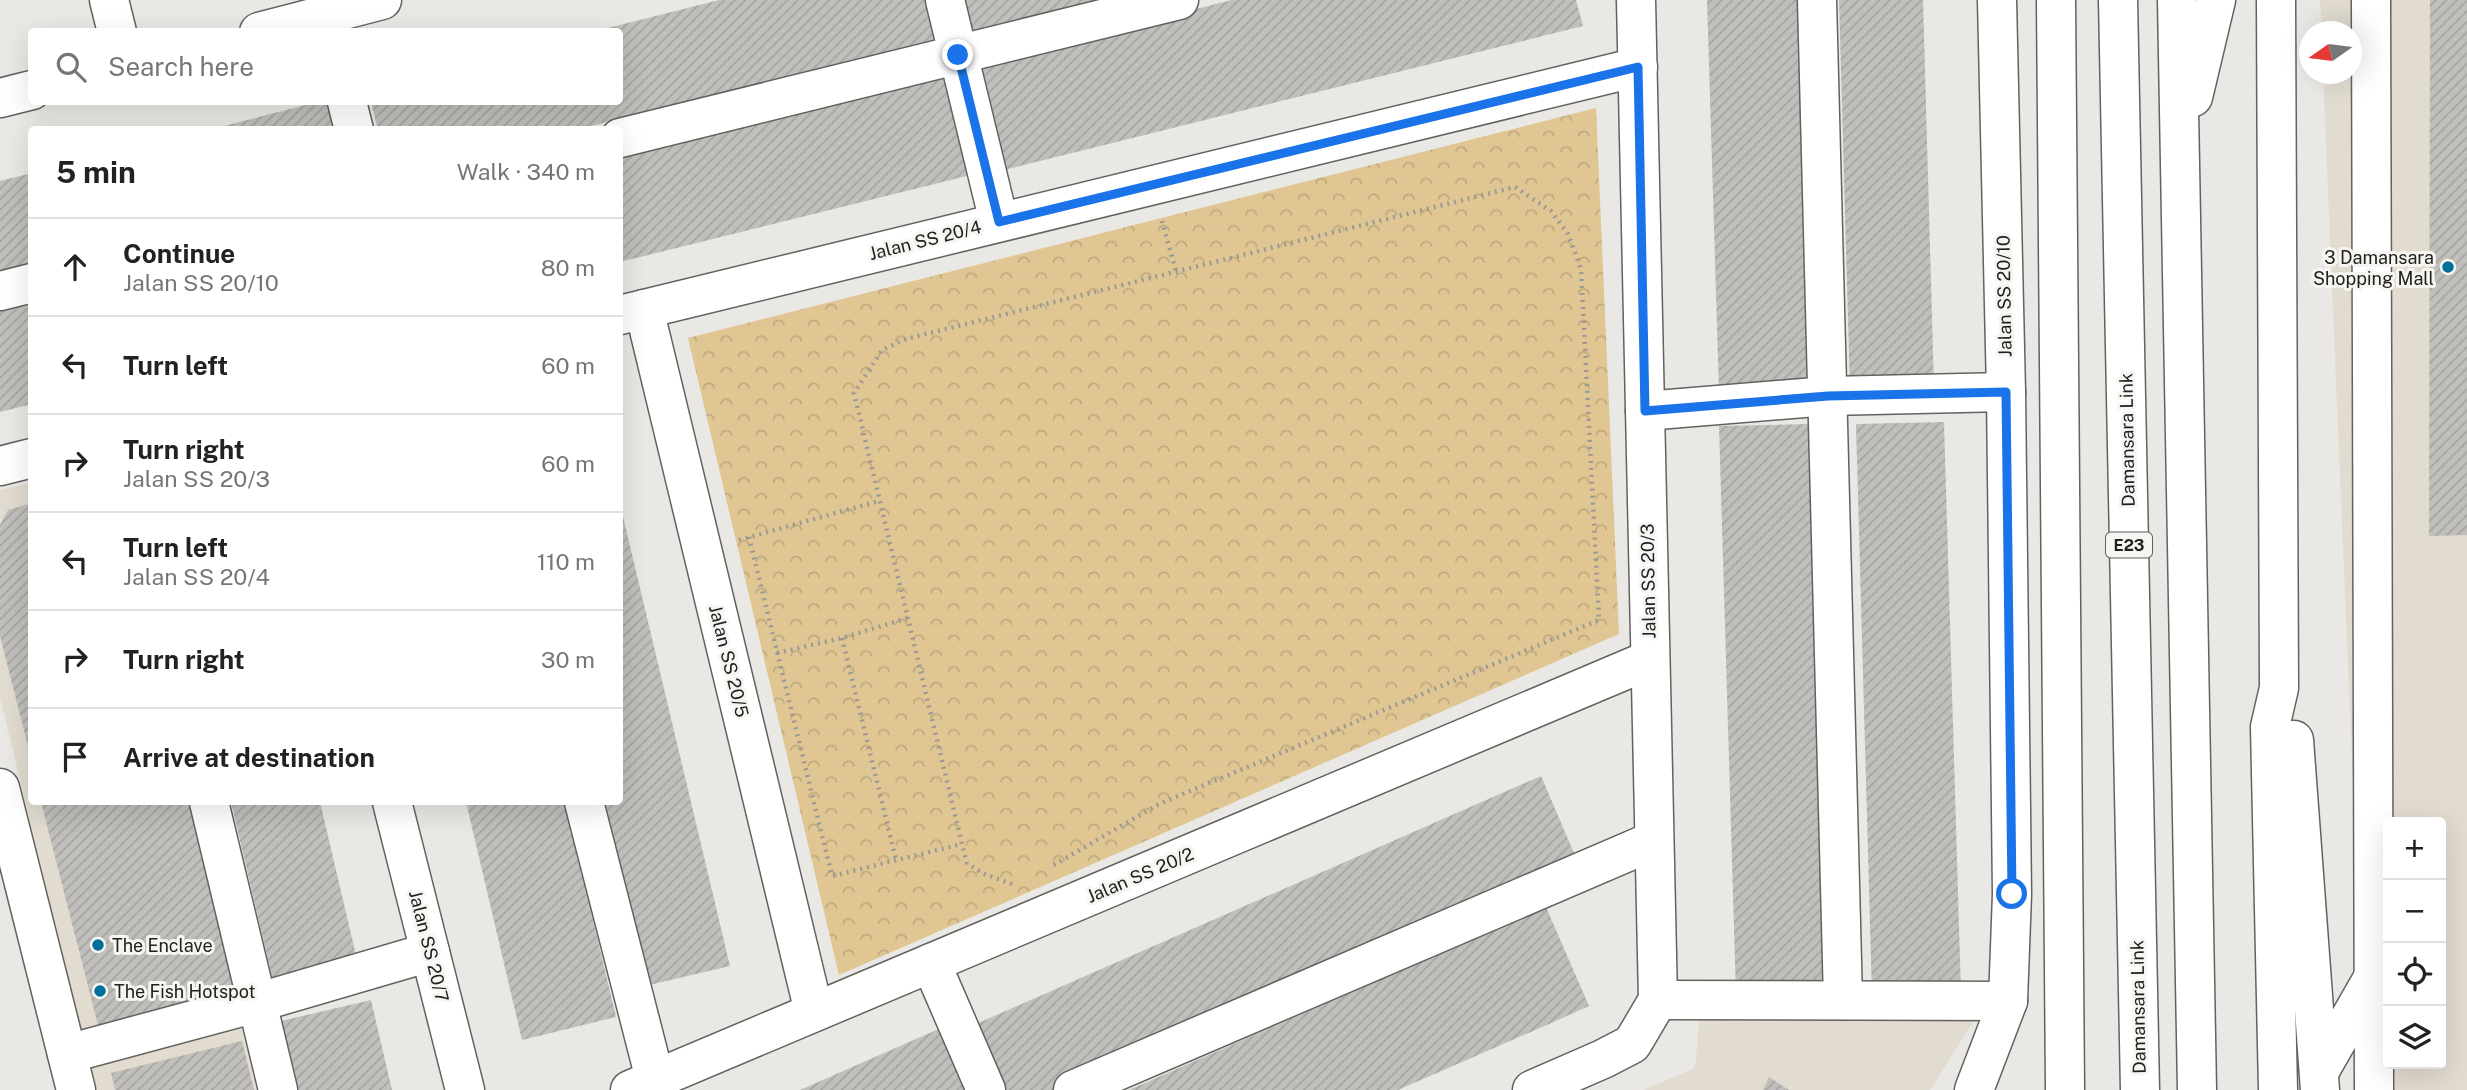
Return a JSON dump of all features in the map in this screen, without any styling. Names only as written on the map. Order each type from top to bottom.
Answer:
[{"type":"main road","points":[[109,0],[116,28]]},
{"type":"main road","points":[[289,28],[327,23],[382,0]]},
{"type":"main road","points":[[945,0],[999,222]]},
{"type":"main road","points":[[623,137],[1179,0]]},
{"type":"main road","name":"Jalan SS 20/3","points":[[1636,0],[1658,1000]]},
{"type":"main road","points":[[1817,0],[1843,1000]]},
{"type":"main road","name":"Jalan SS 20/10","points":[[1974,1090],[2007,1001],[2012,894],[2006,392],[1997,0]]},
{"type":"main road","points":[[2056,0],[2065,1090]]},
{"type":"main road","name":"Damansara Link","points":[[2118,0],[2140,1090]]},
{"type":"main road","points":[[2177,0],[2197,1090]]},
{"type":"main road","points":[[2181,146],[2216,0]]},
{"type":"main road","points":[[2276,0],[2279,688],[2270,727],[2278,1090]]},
{"type":"main road","points":[[2371,0],[2374,1090]]},
{"type":"main road","name":"Jalan SS 20/4","points":[[632,312],[1638,67]]},
{"type":"main road","points":[[0,98],[28,91]]},
{"type":"main road","points":[[347,105],[353,126]]},
{"type":"main road","points":[[0,291],[28,284]]},
{"type":"main road","name":"Jalan SS 20/5","points":[[632,312],[702,550],[814,1012]]},
{"type":"main road","points":[[1645,411],[1828,396],[2006,392]]},
{"type":"main road","points":[[0,466],[28,459]]},
{"type":"main road","name":"Jalan SS 20/2","points":[[642,1085],[1649,660]]},
{"type":"main road","points":[[2279,688],[2293,726],[2320,1081]]},
{"type":"main road","points":[[0,788],[76,1090]]},
{"type":"main road","points":[[210,805],[278,1090]]},
{"type":"main road","name":"Jalan SS 20/7","points":[[393,805],[465,1090]]},
{"type":"main road","points":[[585,805],[642,1085]]},
{"type":"main road","points":[[1073,1090],[1653,841]]},
{"type":"main road","points":[[67,1054],[430,952]]},
{"type":"main road","points":[[931,962],[986,1090]]},
{"type":"main road","points":[[2320,1081],[2374,976]]},
{"type":"main road","points":[[1532,1090],[1632,1044],[1658,1000],[2007,1001]]},
{"type":"main road","points":[[2045,1090],[2065,1010]]},
{"type":"path","points":[[1153,185],[1175,271]]},
{"type":"path","points":[[1031,920],[1018,886],[982,873],[967,863],[962,844],[854,393],[882,350],[906,338],[1515,187],[1551,211],[1568,234],[1581,269],[1600,620],[1159,804],[1041,872]]},
{"type":"path","points":[[702,550],[879,500]]},
{"type":"path","points":[[749,537],[832,876],[962,844]]},
{"type":"path","points":[[777,653],[842,638],[908,618]]},
{"type":"path","points":[[842,638],[896,860]]},
{"type":"shaded area","points":[[2320,0],[2467,0],[2467,1090],[2366,1090],[2323,84],[2362,84],[2362,21],[2321,21]]},
{"type":"shaded area","points":[[28,484],[28,805],[190,805],[256,1090],[95,1090],[0,697],[0,490]]},
{"type":"shaded area","points":[[1982,1008],[1930,1090],[1644,1090],[1695,1068],[1700,1013]]},
{"type":"green space","points":[[1596,108],[1619,634],[839,975],[688,338]]},
{"type":"building","points":[[719,0],[927,0],[937,39],[591,126],[377,126],[372,105],[623,105],[623,28],[608,28]]},
{"type":"building","points":[[964,0],[1127,0],[974,39]]},
{"type":"building","points":[[1232,0],[1576,0],[1583,26],[1004,170],[977,64]]},
{"type":"building","points":[[1707,0],[1798,0],[1810,388],[1719,391]]},
{"type":"building","points":[[1839,0],[1923,0],[1934,388],[1850,390]]},
{"type":"building","name":"3 Damansara Shopping Mall","points":[[2430,0],[2467,0],[2467,535],[2429,536]]},
{"type":"building","points":[[945,71],[971,175],[623,261],[623,152]]},
{"type":"building","points":[[305,105],[339,105],[344,126],[224,126]]},
{"type":"building","points":[[28,174],[28,267],[0,274],[0,181]]},
{"type":"building","points":[[28,299],[28,405],[0,412],[0,306]]},
{"type":"building","points":[[1944,422],[1961,993],[1872,996],[1856,424]]},
{"type":"building","points":[[1809,424],[1826,992],[1736,995],[1719,426]]},
{"type":"building","points":[[28,504],[28,746],[0,636],[0,525],[8,510]]},
{"type":"building","points":[[623,517],[730,966],[645,986],[603,805],[623,805]]},
{"type":"building","points":[[1541,776],[1577,860],[1054,1090],[1005,1090],[976,1024]]},
{"type":"building","points":[[42,805],[190,805],[238,998],[100,1033]]},
{"type":"building","points":[[232,805],[321,805],[359,968],[275,989]]},
{"type":"building","points":[[467,805],[566,805],[616,1017],[522,1040]]},
{"type":"building","points":[[1546,907],[1589,1006],[1549,1024],[1398,1090],[1129,1090]]},
{"type":"building","points":[[371,1000],[392,1090],[298,1090],[281,1021]]},
{"type":"building","points":[[941,1028],[968,1090],[800,1090]]},
{"type":"building","points":[[242,1041],[254,1090],[115,1090],[111,1073]]},
{"type":"building","points":[[1769,1077],[1789,1090],[1763,1090]]},
{"type":"place","name":"3 Damansara Shopping Mall","points":[[2448,267]]},
{"type":"place","name":"The Enclave","points":[[98,945]]},
{"type":"place","name":"The Fish Hotspot","points":[[100,991]]},
{"type":"route","points":[[958,55],[999,222],[1638,67],[1645,411],[1828,396],[2006,392],[2012,894]]}]
